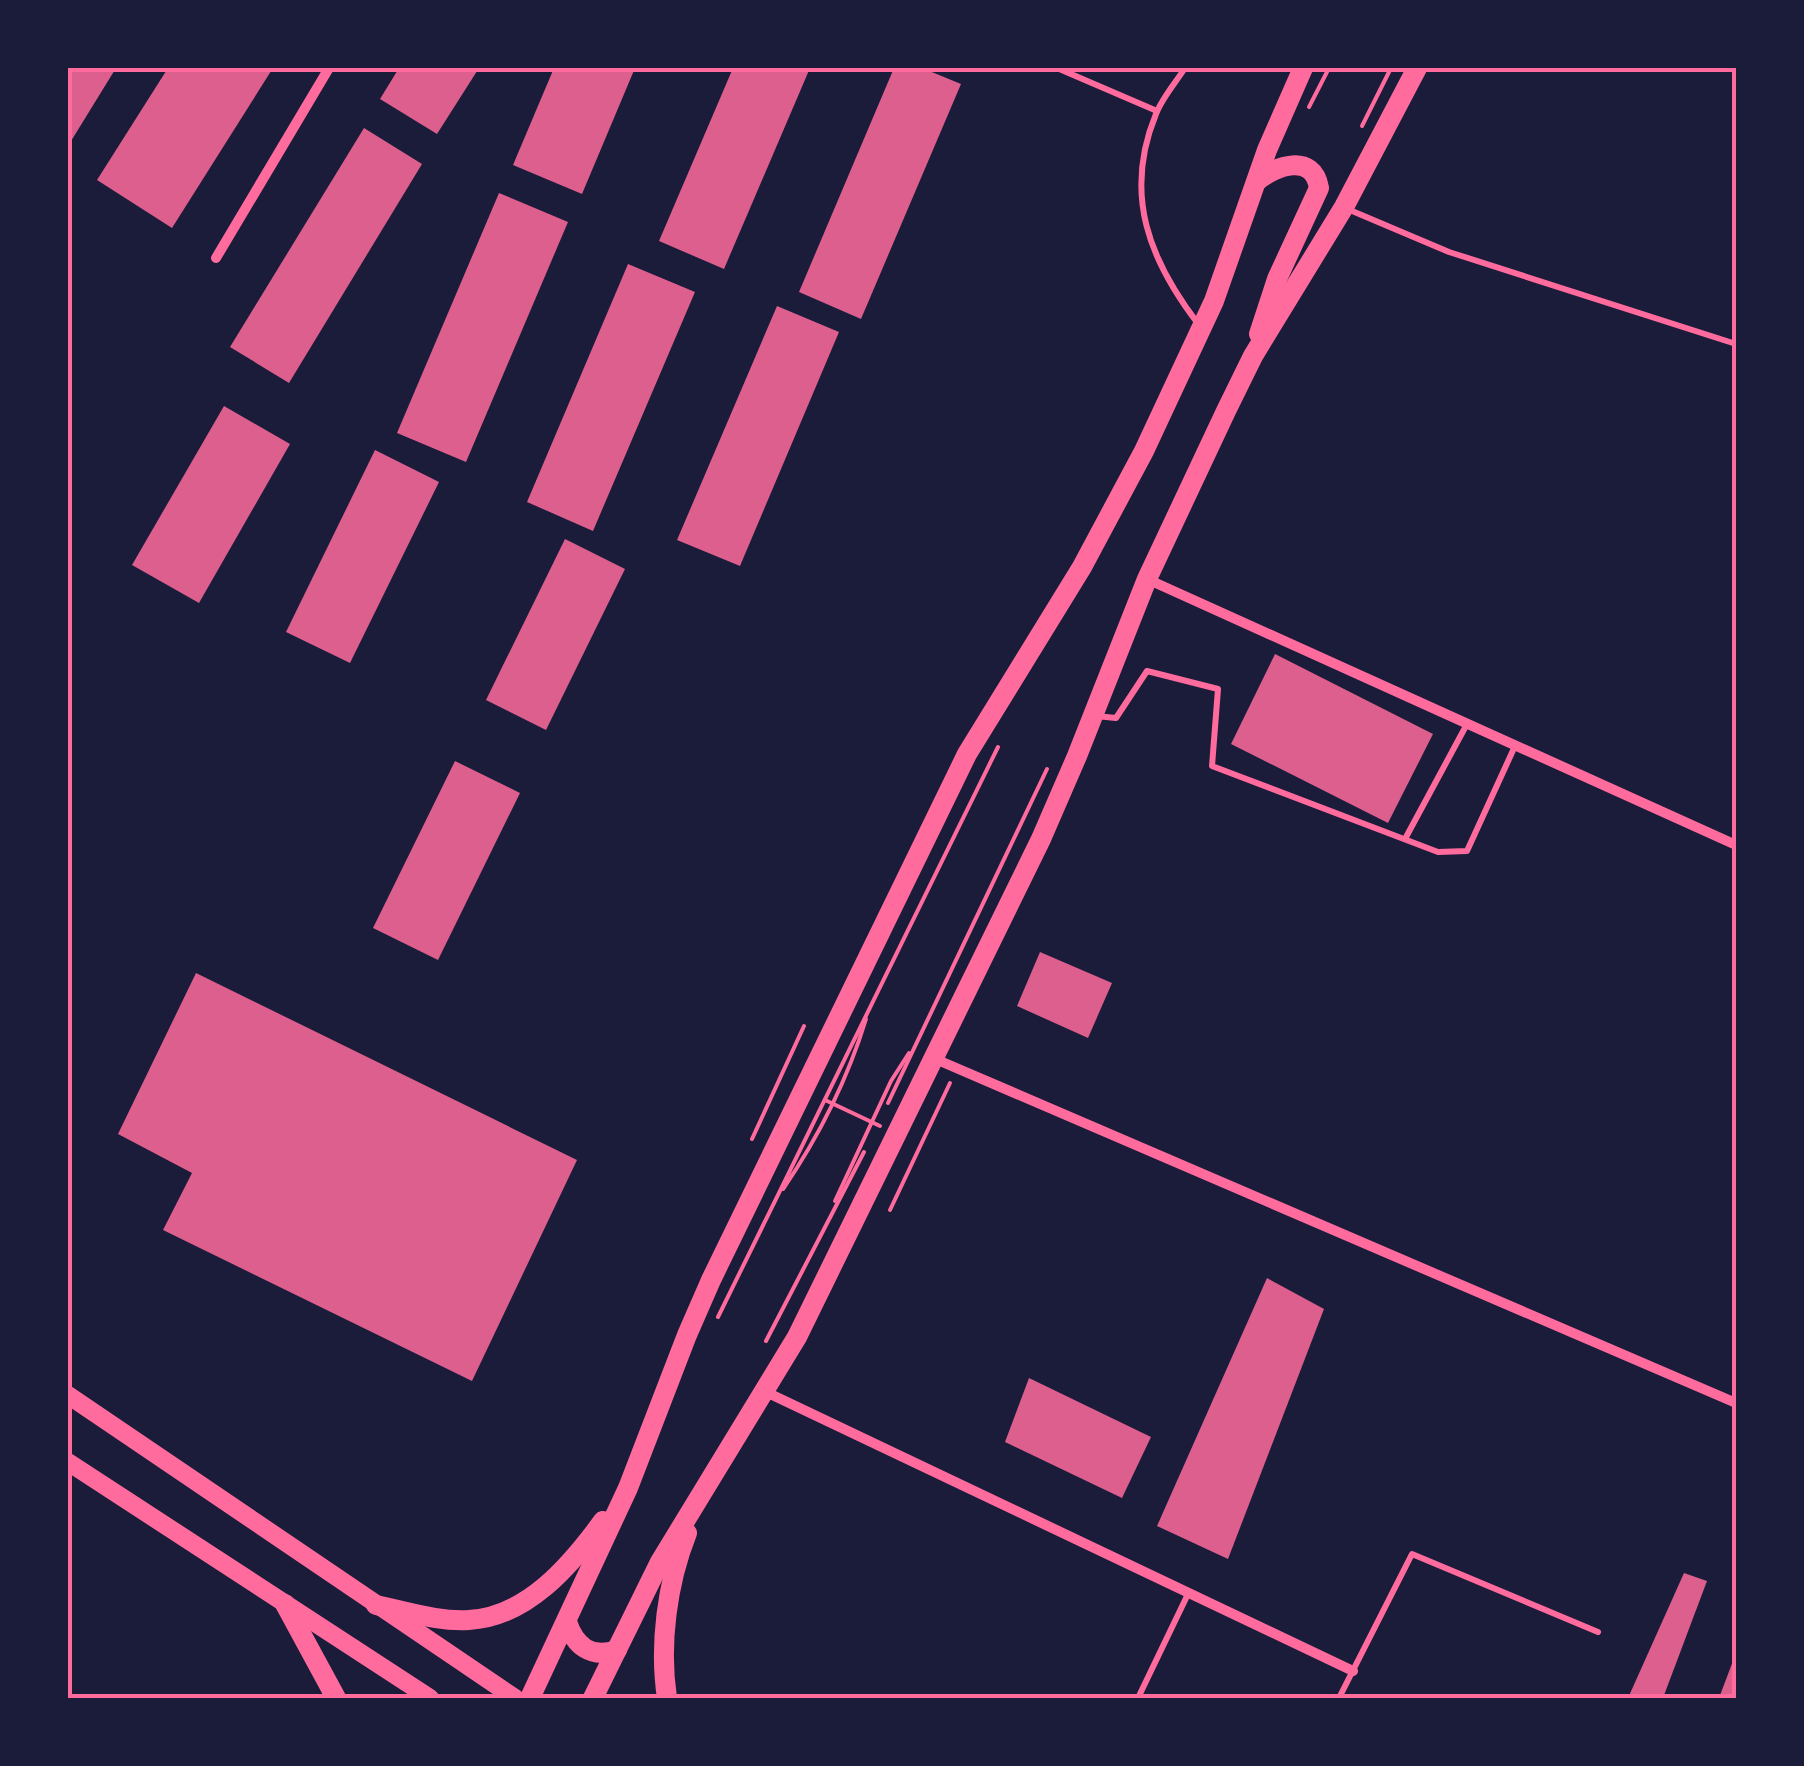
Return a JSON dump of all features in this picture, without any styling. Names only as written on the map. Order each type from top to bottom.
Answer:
[{"type":"highway","points":[[530,1698],[628,1488],[703,1298],[938,809],[967,754],[1098,539],[1202,329],[1277,125],[1304,68]]},
{"type":"highway","points":[[593,1698],[660,1562],[798,1337],[1040,839],[1147,579],[1254,356],[1344,207],[1417,68]]},
{"type":"highway","points":[[1254,356],[1277,279],[1318,188],[1317,179],[1310,172],[1294,164],[1274,168],[1256,181]]},
{"type":"highway","points":[[376,1605],[466,1620],[510,1610],[572,1561],[628,1488]]},
{"type":"highway","points":[[667,1698],[664,1650],[673,1580],[682,1544],[703,1492]]},
{"type":"highway","points":[[284,1604],[336,1698]]},
{"type":"highway","points":[[567,1622],[574,1639],[589,1652],[600,1655],[617,1650]]},
{"type":"main road","points":[[68,1395],[515,1698]]},
{"type":"main road","points":[[68,1462],[430,1698]]},
{"type":"street","points":[[216,258],[328,68]]},
{"type":"street","points":[[1147,579],[1736,845]]},
{"type":"street","points":[[933,1058],[1736,1403]]},
{"type":"street","points":[[766,1392],[1353,1671]]},
{"type":"lane","points":[[1057,68],[1157,111]]},
{"type":"lane","points":[[1186,68],[1157,111],[1140,164],[1143,215],[1156,260],[1202,329]]},
{"type":"lane","points":[[1344,207],[1449,252],[1736,344]]},
{"type":"lane","points":[[1093,716],[1116,718],[1147,671],[1218,689],[1212,766],[1438,852],[1467,851],[1516,745]]},
{"type":"lane","points":[[1405,840],[1467,724]]},
{"type":"lane","points":[[1339,1698],[1412,1554],[1598,1632]]},
{"type":"lane","points":[[1138,1698],[1188,1592]]},
{"type":"path","points":[[1309,107],[1329,68]]},
{"type":"path","points":[[1360,132],[1391,68]]},
{"type":"path","points":[[718,1318],[998,747]]},
{"type":"path","points":[[829,1214],[878,1125],[1047,769]]},
{"type":"path","points":[[776,1199],[835,1103],[869,1010]]},
{"type":"path","points":[[752,1139],[804,1026]]},
{"type":"path","points":[[766,1341],[891,1081],[914,1045]]},
{"type":"path","points":[[890,1210],[950,1084]]},
{"type":"path","points":[[810,1094],[892,1132]]},
{"type":"building","points":[[68,68],[116,68],[68,146]]},
{"type":"building","points":[[168,68],[273,68],[172,228],[97,180]]},
{"type":"building","points":[[399,68],[479,68],[437,134],[380,99]]},
{"type":"building","points":[[554,68],[635,68],[582,194],[513,165]]},
{"type":"building","points":[[733,68],[810,68],[724,269],[659,241]]},
{"type":"building","points":[[894,68],[922,68],[961,84],[861,319],[799,292]]},
{"type":"building","points":[[364,128],[422,164],[289,383],[230,347]]},
{"type":"building","points":[[499,193],[568,222],[466,462],[397,433]]},
{"type":"building","points":[[628,264],[695,292],[593,531],[527,502]]},
{"type":"building","points":[[777,306],[839,332],[740,566],[677,540]]},
{"type":"building","points":[[224,406],[290,444],[199,603],[132,565]]},
{"type":"building","points":[[375,450],[439,482],[350,663],[286,632]]},
{"type":"building","points":[[565,539],[625,569],[546,730],[486,700]]},
{"type":"building","points":[[1275,654],[1433,734],[1388,823],[1231,744]]},
{"type":"building","points":[[455,761],[520,793],[438,960],[373,928]]},
{"type":"building","points":[[1040,952],[1112,983],[1088,1038],[1017,1006]]},
{"type":"building","points":[[196,973],[577,1160],[472,1381],[163,1230],[192,1173],[118,1134]]},
{"type":"building","points":[[1267,1278],[1324,1309],[1228,1559],[1157,1526]]},
{"type":"building","points":[[1029,1378],[1151,1437],[1122,1498],[1005,1442]]},
{"type":"building","points":[[1684,1573],[1707,1581],[1663,1698],[1628,1698]]},
{"type":"building","points":[[1736,1653],[1736,1698],[1719,1698]]}]
